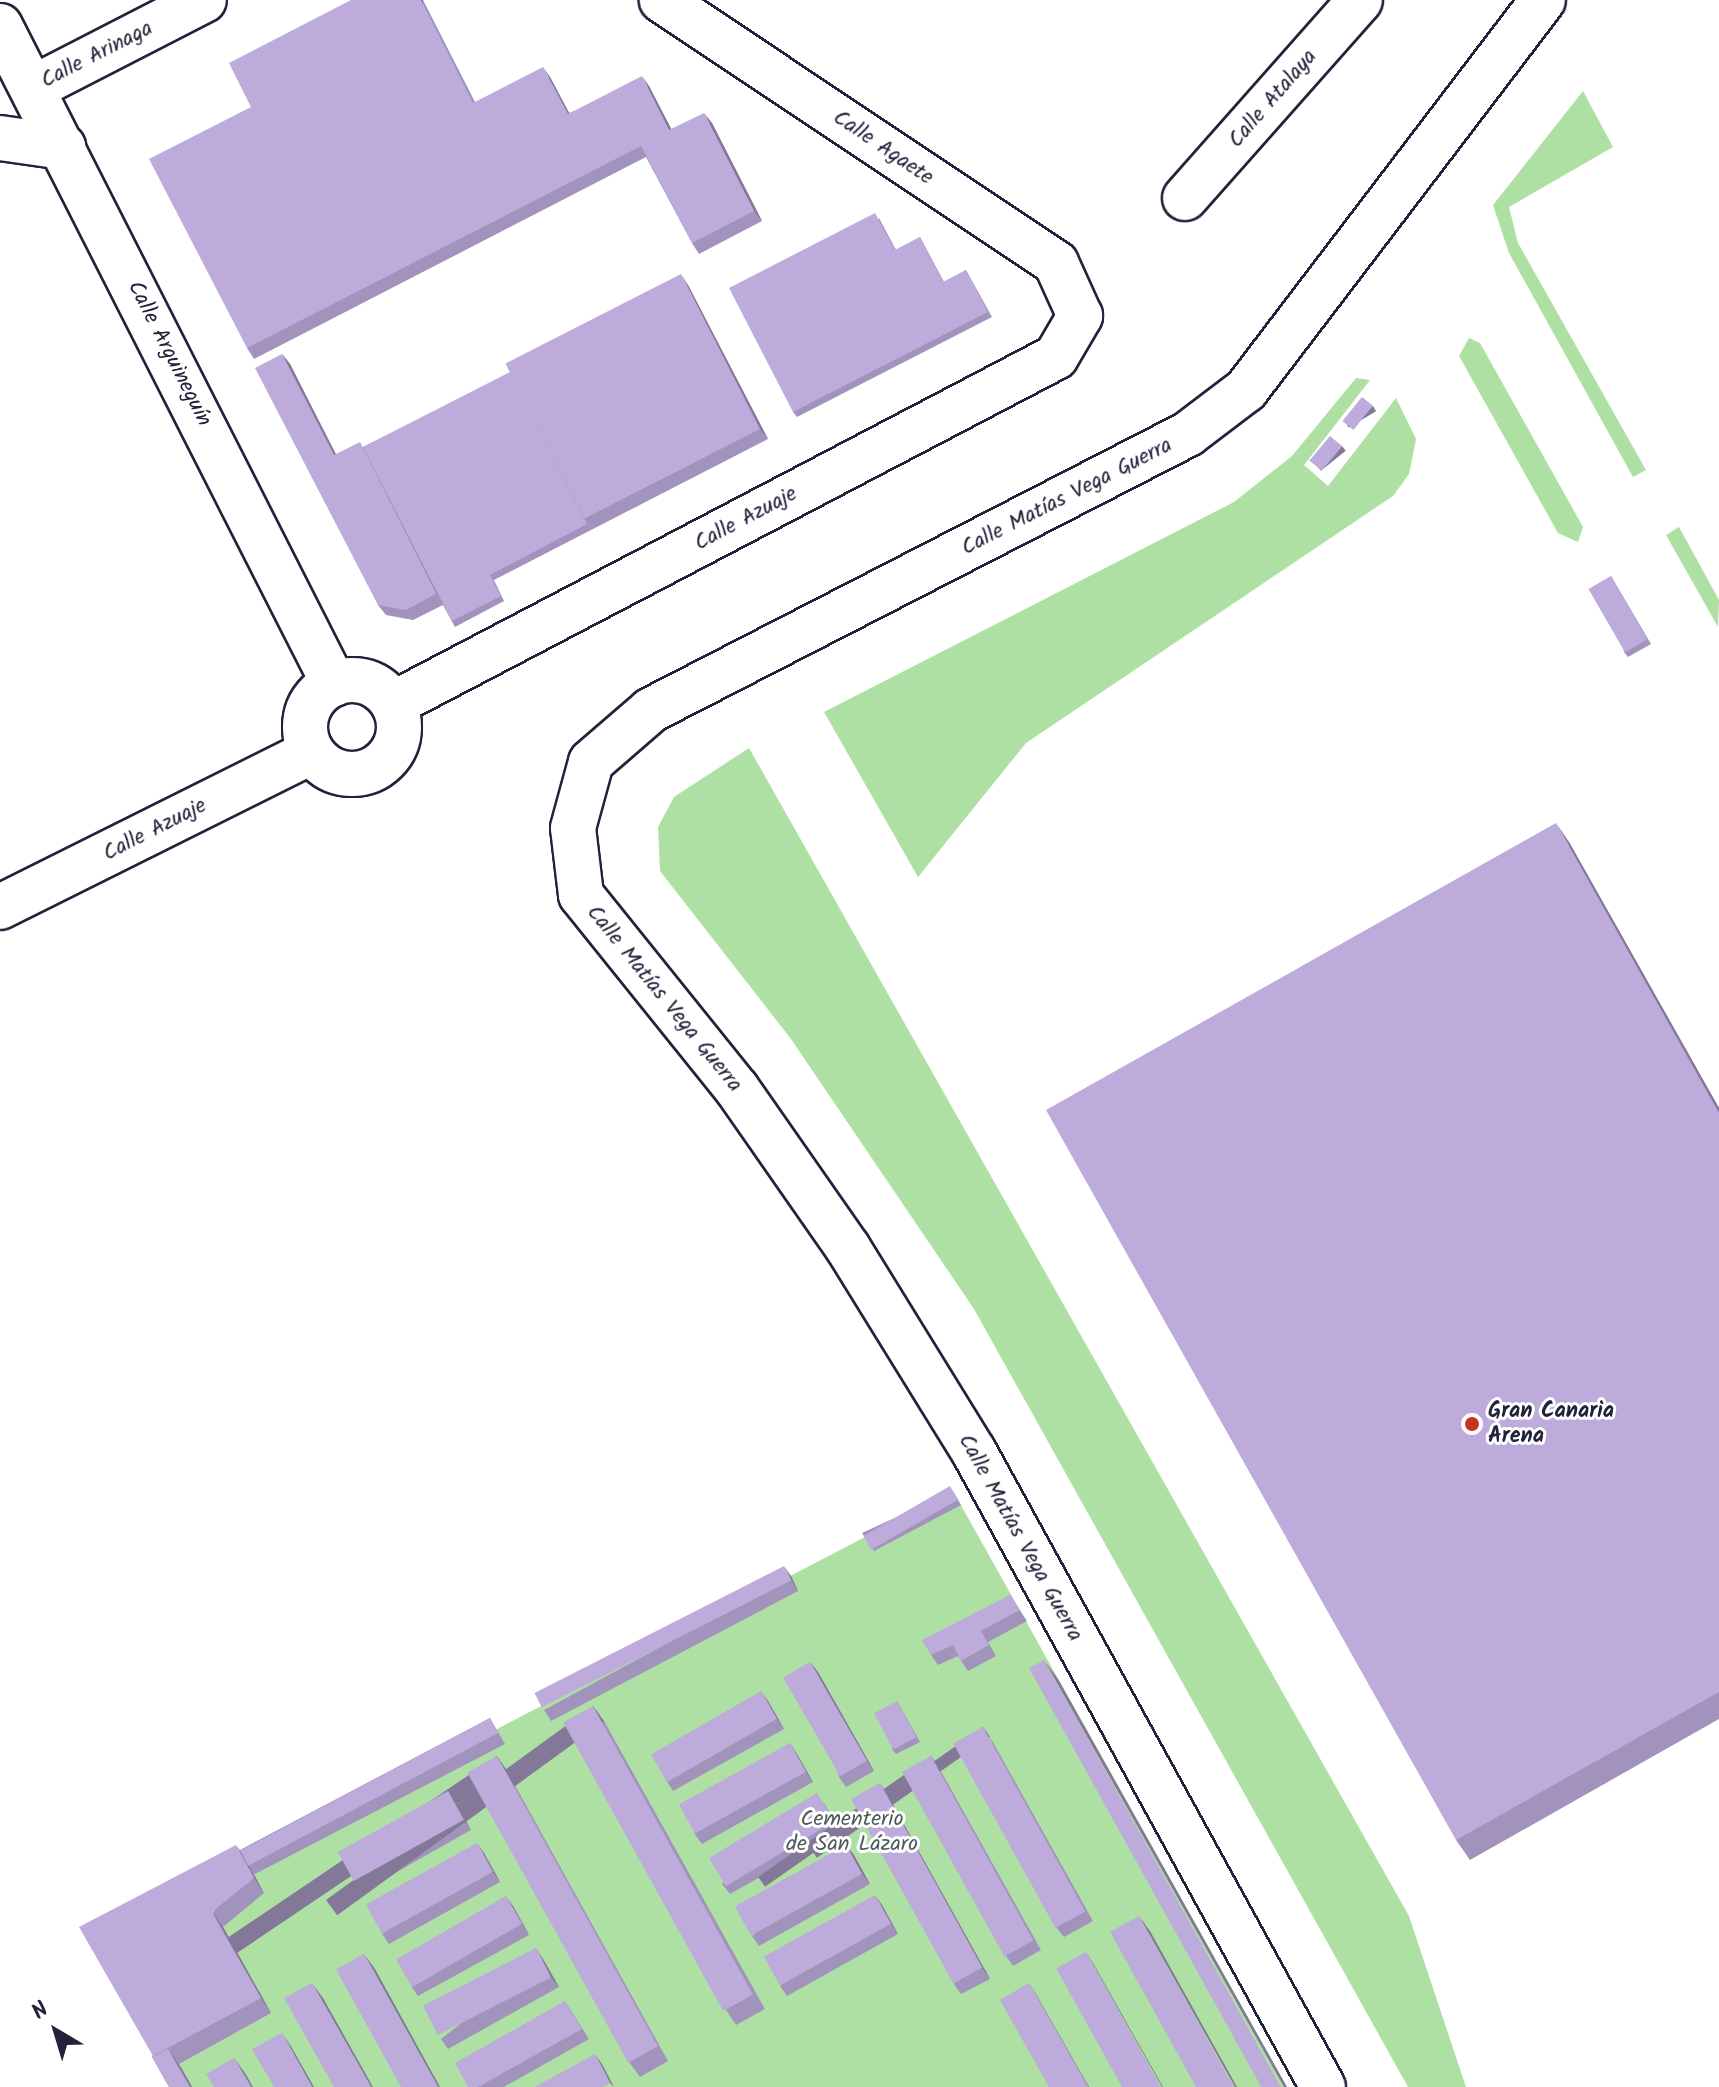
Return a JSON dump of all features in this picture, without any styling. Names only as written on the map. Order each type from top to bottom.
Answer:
[{"type":"street","name":"Calle Arinaga","points":[[33,88],[204,0]]},
{"type":"street","name":"Calle Agaete","points":[[662,0],[1056,263],[1080,316]]},
{"type":"street","name":"Calle Atalaya","points":[[1185,198],[1360,0]]},
{"type":"street","name":"Calle Matías Vega Guerra","points":[[1323,2087],[974,1452],[848,1248],[737,1089],[581,895],[573,828],[591,762],[651,710],[1188,434],[1246,390],[1543,0]]},
{"type":"street","name":"Calle Arguineguín","points":[[0,26],[334,684]]},
{"type":"street","points":[[0,138],[63,147]]},
{"type":"street","name":"Calle Azuaje","points":[[393,704],[1056,357],[1080,316]]},
{"type":"street","points":[[361,681],[393,704],[395,747],[376,768],[333,771],[311,752],[305,720],[320,692],[334,684],[361,681]]},
{"type":"street","name":"Calle Azuaje","points":[[0,907],[311,752]]},
{"type":"green space","points":[[1583,91],[1613,147],[1509,207],[1518,243],[1646,470],[1633,477],[1509,253],[1493,205]]},
{"type":"green space","points":[[1469,338],[1480,343],[1583,527],[1578,542],[1558,533],[1459,356]]},
{"type":"green space","points":[[1356,378],[1370,380],[1304,465],[1328,486],[1396,398],[1416,439],[1409,474],[1393,496],[1026,743],[918,877],[824,712],[1234,502],[1292,456]]},
{"type":"green space","points":[[1679,527],[1719,600],[1718,627],[1666,535]]},
{"type":"green space","points":[[749,748],[1409,1916],[1466,2087],[1408,2087],[974,1309],[791,1039],[660,871],[658,827],[674,797]]},
{"type":"green space","name":"Cementerio de San Lázaro","points":[[953,1491],[1287,2087],[171,2087],[89,1942]]},
{"type":"building","points":[[351,0],[421,0],[473,103],[543,67],[568,114],[642,76],[669,130],[704,113],[754,211],[692,243],[641,146],[247,348],[149,159],[251,107],[229,63]]},
{"type":"building","points":[[875,213],[895,250],[920,237],[943,282],[966,270],[988,312],[793,412],[729,288]]},
{"type":"building","points":[[681,274],[760,429],[584,518],[505,363]]},
{"type":"building","points":[[282,354],[334,455],[360,442],[436,594],[406,610],[378,605],[255,368]]},
{"type":"building","points":[[510,372],[587,524],[490,575],[501,596],[452,621],[363,447]]},
{"type":"building","points":[[1362,397],[1373,406],[1353,430],[1342,421]]},
{"type":"building","points":[[1330,436],[1342,446],[1322,471],[1309,461]]},
{"type":"building","points":[[1611,576],[1648,639],[1625,652],[1588,589]]},
{"type":"building","name":"Gran Canaria Arena","points":[[1556,823],[1719,1113],[1719,1692],[1456,1840],[1046,1110]]},
{"type":"building","points":[[950,1486],[958,1500],[871,1550],[863,1536]]},
{"type":"building","points":[[784,1566],[791,1580],[542,1707],[535,1693]]},
{"type":"building","points":[[1010,1595],[1020,1610],[981,1631],[989,1645],[961,1661],[953,1645],[931,1655],[922,1640]]},
{"type":"building","points":[[1044,1660],[1281,2087],[1261,2087],[1029,1668]]},
{"type":"building","points":[[810,1662],[867,1761],[840,1776],[783,1678]]},
{"type":"building","points":[[761,1691],[777,1719],[667,1782],[651,1755]]},
{"type":"building","points":[[897,1701],[916,1737],[893,1749],[874,1713]]},
{"type":"building","points":[[593,1706],[753,1995],[723,2011],[563,1722]]},
{"type":"building","points":[[490,1718],[498,1733],[248,1866],[240,1851]]},
{"type":"building","points":[[983,1727],[1085,1912],[1056,1928],[953,1743]]},
{"type":"building","points":[[790,1743],[806,1772],[695,1833],[679,1805]]},
{"type":"building","points":[[497,1756],[658,2046],[628,2063],[467,1772]]},
{"type":"building","points":[[931,1756],[1033,1941],[1004,1957],[902,1772]]},
{"type":"building","points":[[880,1783],[982,1968],[953,1984],[851,1799]]},
{"type":"building","points":[[448,1791],[464,1820],[354,1881],[338,1852]]},
{"type":"building","points":[[817,1793],[834,1821],[726,1886],[709,1858]]},
{"type":"building","points":[[477,1843],[493,1872],[382,1933],[366,1905]]},
{"type":"building","points":[[236,1845],[254,1878],[212,1912],[261,1998],[153,2056],[79,1927]]},
{"type":"building","points":[[846,1845],[862,1874],[751,1935],[735,1907]]},
{"type":"building","points":[[875,1895],[891,1924],[780,1985],[764,1957]]},
{"type":"building","points":[[506,1896],[522,1924],[412,1987],[396,1960]]},
{"type":"building","points":[[1139,1916],[1234,2087],[1196,2087],[1110,1932]]},
{"type":"building","points":[[536,1948],[551,1977],[438,2035],[423,2006]]},
{"type":"building","points":[[1086,1952],[1161,2087],[1122,2087],[1056,1968]]},
{"type":"building","points":[[364,1954],[438,2087],[401,2087],[336,1970]]},
{"type":"building","points":[[312,1983],[371,2087],[334,2087],[284,1998]]},
{"type":"building","points":[[1029,1983],[1088,2087],[1049,2087],[1000,2000]]},
{"type":"building","points":[[565,2001],[582,2029],[478,2087],[468,2087],[455,2063]]},
{"type":"building","points":[[282,2033],[312,2087],[274,2087],[252,2049]]},
{"type":"building","points":[[168,2049],[190,2087],[169,2087],[152,2057]]},
{"type":"building","points":[[595,2054],[610,2083],[603,2087],[535,2087]]},
{"type":"building","points":[[234,2058],[251,2087],[214,2087],[206,2074]]},
{"type":"place","name":"Gran Canaria Arena","points":[[1472,1424]]}]
